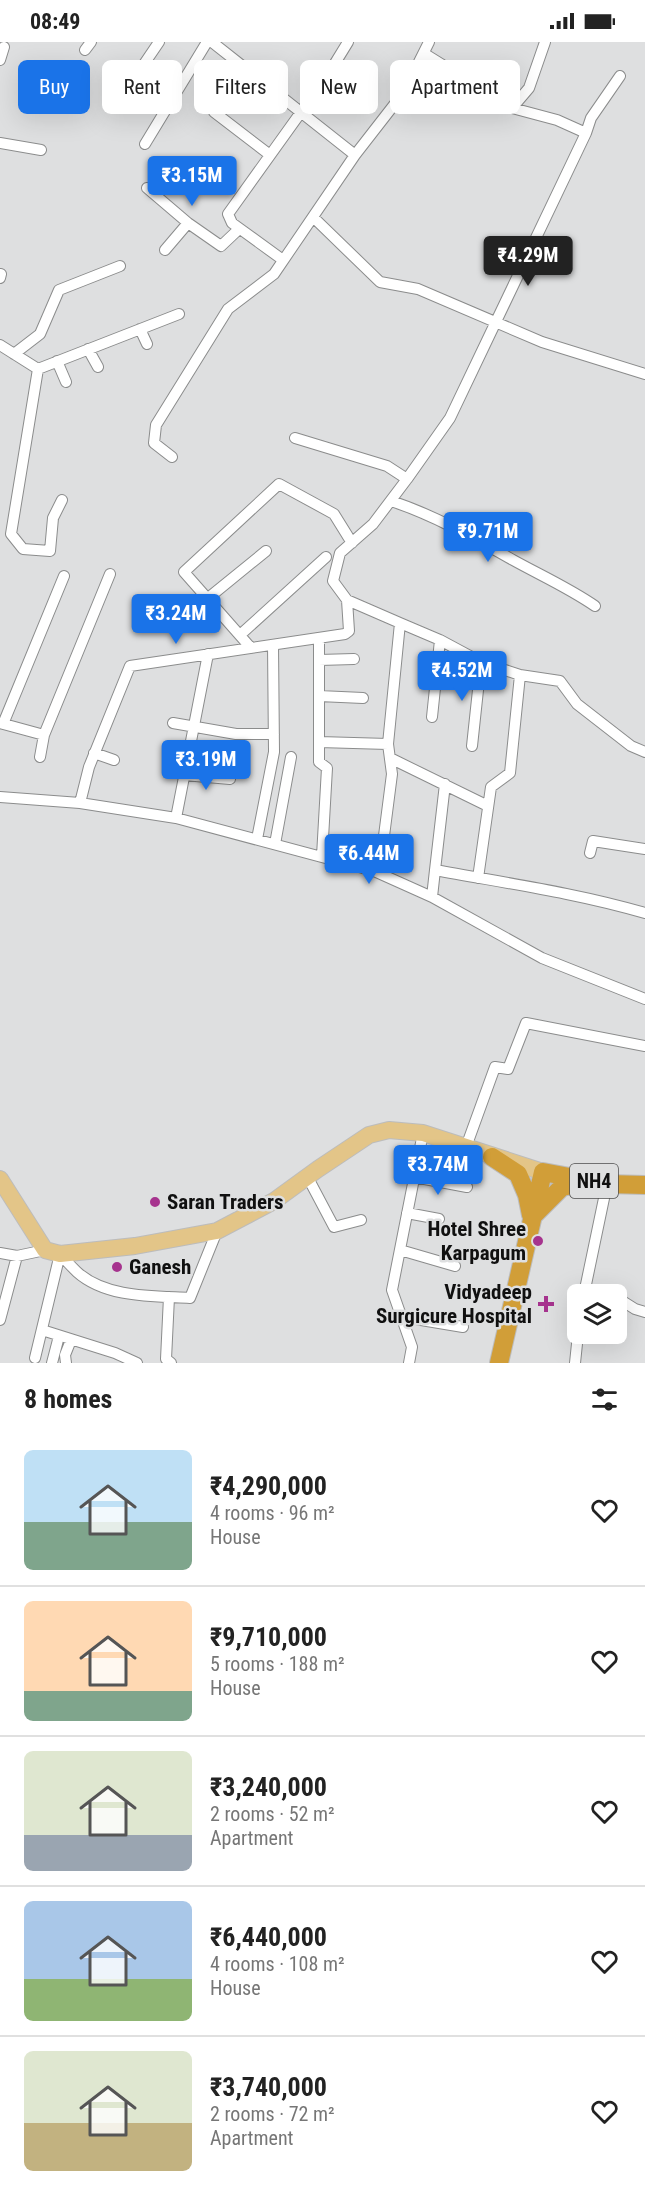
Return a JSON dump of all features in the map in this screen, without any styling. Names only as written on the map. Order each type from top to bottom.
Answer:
[{"type":"highway","points":[[492,1157],[518,1174],[527,1195],[531,1217]]},
{"type":"highway","name":"NH4","points":[[499,1363],[543,1172],[602,1183],[645,1185]]},
{"type":"highway","points":[[531,1217],[562,1187],[602,1183]]},
{"type":"main road","points":[[0,1179],[53,1252],[135,1245],[217,1231],[274,1201],[369,1135],[389,1130],[423,1133],[543,1172]]},
{"type":"street","points":[[147,60],[159,42]]},
{"type":"street","points":[[145,144],[207,42]]},
{"type":"street","points":[[212,42],[300,112],[228,214],[232,223],[239,229],[283,260]]},
{"type":"street","points":[[337,60],[348,42]]},
{"type":"street","points":[[172,457],[154,443],[156,425],[228,309],[274,274],[355,154],[404,92],[429,42]]},
{"type":"street","points":[[520,99],[529,88],[545,42]]},
{"type":"street","points":[[0,60],[4,47]]},
{"type":"street","points":[[425,54],[435,60]]},
{"type":"street","points":[[620,76],[591,118],[586,133],[450,418],[373,524],[340,553],[333,581],[347,600],[440,640],[481,662],[520,675],[560,681],[577,704],[631,746],[645,752]]},
{"type":"street","points":[[520,110],[557,120],[586,133]]},
{"type":"street","points":[[217,114],[270,155]]},
{"type":"street","points":[[303,114],[355,154]]},
{"type":"street","points":[[0,143],[41,150]]},
{"type":"street","points":[[147,188],[188,223],[221,246],[239,229]]},
{"type":"street","points":[[313,217],[380,282],[418,290],[542,342],[645,374]]},
{"type":"street","points":[[165,250],[188,223]]},
{"type":"street","points":[[14,354],[40,334],[59,290],[75,286],[102,273]]},
{"type":"street","points":[[38,369],[179,314]]},
{"type":"street","points":[[140,329],[147,344]]},
{"type":"street","points":[[0,345],[38,369]]},
{"type":"street","points":[[88,350],[98,367]]},
{"type":"street","points":[[57,361],[66,382]]},
{"type":"street","points":[[38,369],[11,534],[23,549],[50,551],[53,518],[62,500]]},
{"type":"street","points":[[295,438],[387,466],[407,480]]},
{"type":"street","points":[[251,648],[184,572],[279,484],[334,514],[352,543]]},
{"type":"street","points":[[391,501],[412,507],[574,592],[595,606]]},
{"type":"street","points":[[207,599],[266,551]]},
{"type":"street","points":[[240,635],[326,557]]},
{"type":"street","points":[[40,758],[44,735],[110,574]]},
{"type":"street","points":[[44,735],[1,724],[64,576]]},
{"type":"street","points":[[80,803],[94,753],[130,666],[345,634],[350,631],[347,600]]},
{"type":"street","points":[[374,871],[381,859],[392,774],[388,744],[400,623]]},
{"type":"street","points":[[319,638],[319,762],[327,768],[322,856]]},
{"type":"street","points":[[432,717],[440,640]]},
{"type":"street","points":[[257,839],[274,752],[273,645]]},
{"type":"street","points":[[176,818],[208,654]]},
{"type":"street","points":[[319,660],[354,659]]},
{"type":"street","points":[[472,746],[481,662]]},
{"type":"street","points":[[478,878],[491,787],[510,773],[520,675]]},
{"type":"street","points":[[319,696],[363,698]]},
{"type":"street","points":[[173,723],[236,734],[274,734]]},
{"type":"street","points":[[319,742],[388,744]]},
{"type":"street","points":[[94,753],[114,760]]},
{"type":"street","points":[[275,844],[291,757]]},
{"type":"street","points":[[390,758],[488,806]]},
{"type":"street","points":[[184,775],[230,779]]},
{"type":"street","points":[[432,897],[445,784]]},
{"type":"street","points":[[0,797],[80,803],[176,818],[374,871],[432,897],[542,958],[645,999]]},
{"type":"street","points":[[590,853],[593,841],[645,849]]},
{"type":"street","points":[[435,870],[625,907],[645,914]]},
{"type":"street","points":[[466,1147],[495,1067],[508,1069],[526,1023],[645,1046]]},
{"type":"street","points":[[409,1363],[412,1347],[392,1290],[423,1133]]},
{"type":"street","points":[[307,1176],[333,1227],[361,1220]]},
{"type":"street","points":[[414,1177],[468,1187]]},
{"type":"street","points":[[586,1284],[602,1183]]},
{"type":"street","points":[[407,1213],[439,1219]]},
{"type":"street","points":[[0,1252],[17,1256],[53,1252],[78,1273],[97,1285],[118,1292],[190,1298],[217,1231]]},
{"type":"street","points":[[400,1250],[455,1266]]},
{"type":"street","points":[[35,1358],[42,1330],[53,1252]]},
{"type":"street","points":[[0,1320],[17,1256]]},
{"type":"street","points":[[154,1363],[168,1361],[169,1297]]},
{"type":"street","points":[[627,1304],[645,1312]]},
{"type":"street","points":[[403,1317],[463,1327]]},
{"type":"street","points":[[42,1330],[115,1353],[137,1363]]},
{"type":"street","points":[[51,1363],[59,1336]]},
{"type":"street","points":[[66,1363],[65,1355],[71,1340]]},
{"type":"street","points":[[575,1363],[577,1344]]},
{"type":"place","name":"Saran Traders","points":[[155,1202]]},
{"type":"place","name":"Hotel Shree Karpagum","points":[[538,1241]]},
{"type":"place","name":"Ganesh","points":[[117,1267]]},
{"type":"place","name":"Vidyadeep Surgicure Hospital","points":[[546,1304]]}]
